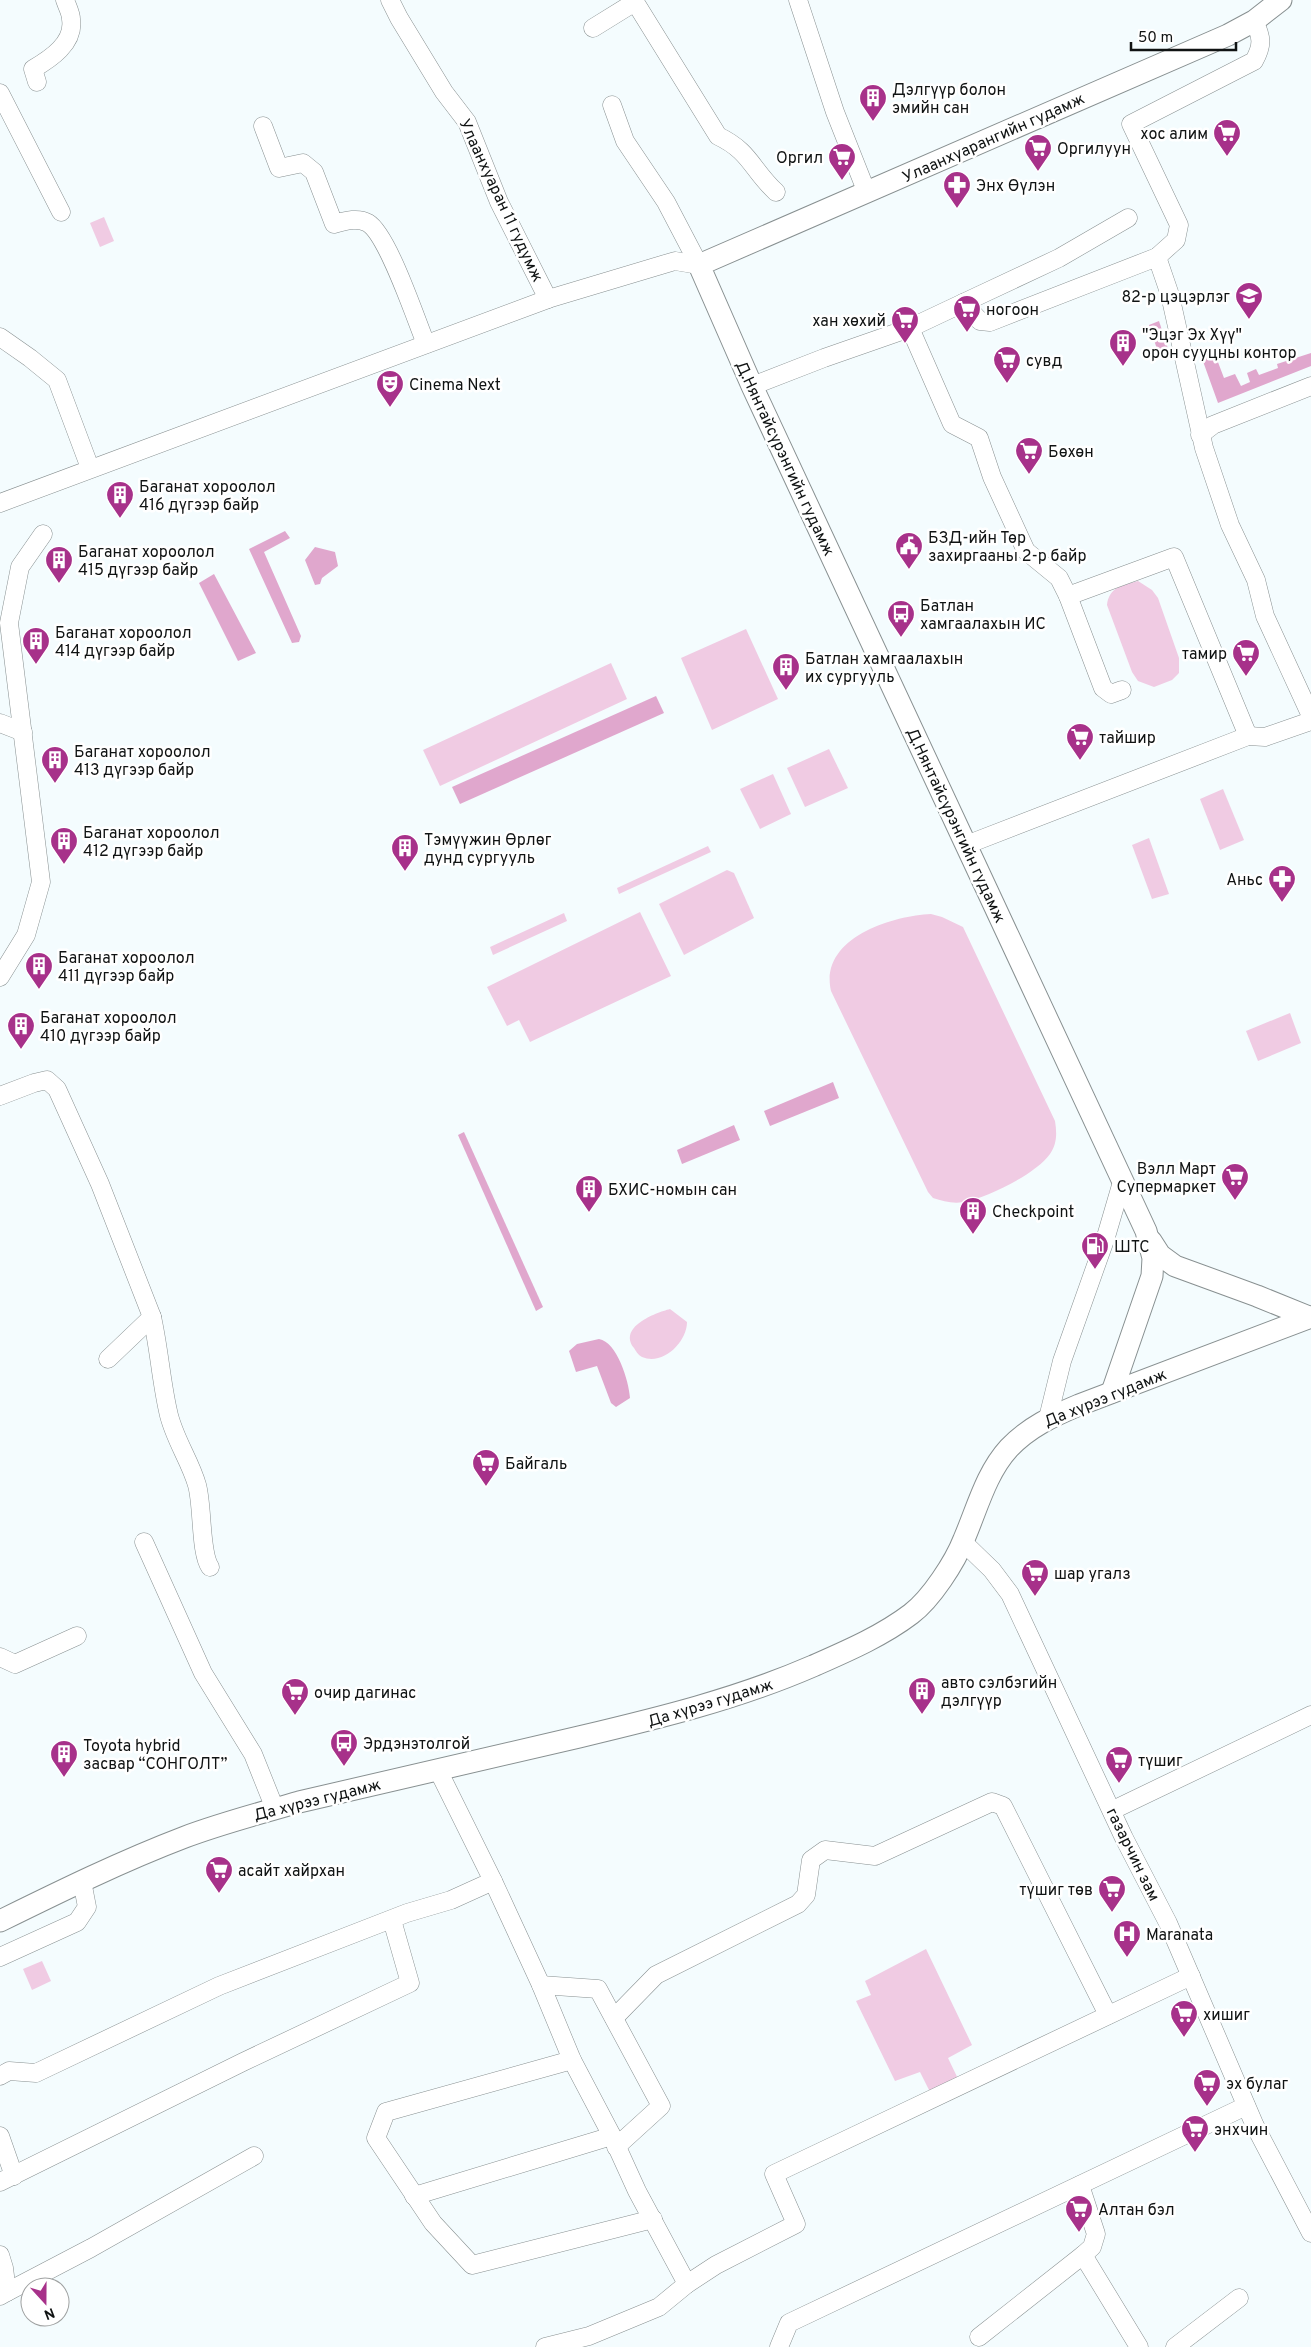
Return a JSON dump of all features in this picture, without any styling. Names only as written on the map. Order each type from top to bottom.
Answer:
[{"type":"main road","name":"Улаанхуарангийн гудамж","points":[[699,265],[1228,35],[1254,20],[1281,0]]},
{"type":"main road","name":"Д.Нянтайсүрэнгийн гудамж","points":[[699,265],[752,386],[1146,1231],[1153,1258],[1152,1276],[1112,1392]]},
{"type":"main road","points":[[1146,1231],[1157,1251],[1175,1266],[1310,1317]]},
{"type":"main road","name":"Да хүрээ гудамж","points":[[0,1921],[82,1881],[186,1837],[275,1809],[700,1708],[766,1686],[832,1658],[887,1630],[913,1613],[930,1596],[963,1542],[982,1493],[1004,1455],[1022,1435],[1048,1418],[1310,1317]]},
{"type":"street","points":[[37,82],[33,70],[57,54],[68,36],[72,20],[65,0]]},
{"type":"street","name":"Улаанхуаран 11 гудумж","points":[[390,0],[398,18],[444,92],[467,122],[499,202],[548,299]]},
{"type":"street","points":[[798,0],[835,112],[867,193]]},
{"type":"street","points":[[593,28],[635,2],[718,136],[734,144],[749,158],[776,192]]},
{"type":"street","points":[[963,302],[980,320],[990,322],[1157,256],[1176,240],[1179,225],[1131,124],[1254,61],[1261,49],[1262,38],[1254,20]]},
{"type":"street","points":[[0,93],[62,212]]},
{"type":"street","points":[[612,105],[625,141],[666,202],[699,265]]},
{"type":"street","points":[[262,126],[278,168],[299,162],[306,164],[314,172],[334,224],[348,220],[360,221],[369,224],[376,230],[397,272],[426,344]]},
{"type":"street","points":[[752,386],[910,328],[1059,258],[1128,218]]},
{"type":"street","points":[[1157,256],[1172,304],[1200,435],[1230,524],[1256,580],[1265,616],[1311,716]]},
{"type":"street","points":[[0,503],[548,299],[675,261],[699,265]]},
{"type":"street","points":[[910,328],[952,424],[979,438],[992,477],[1026,551],[1059,578],[1068,596],[1103,688],[1111,694],[1122,690]]},
{"type":"street","points":[[0,337],[57,380],[90,468]]},
{"type":"street","points":[[1200,435],[1213,426],[1311,386]]},
{"type":"street","points":[[0,977],[26,935],[41,882],[24,732],[9,623],[20,567],[43,534]]},
{"type":"street","points":[[1068,596],[1174,557],[1248,736]]},
{"type":"street","points":[[966,845],[1248,736],[1265,738],[1311,721]]},
{"type":"street","points":[[0,723],[24,732]]},
{"type":"street","points":[[0,1096],[47,1080],[57,1089],[100,1184],[152,1317],[160,1353],[168,1412],[197,1485],[203,1520],[205,1561],[210,1567]]},
{"type":"street","points":[[1048,1418],[1062,1361],[1105,1240],[1122,1182]]},
{"type":"street","points":[[108,1359],[152,1317]]},
{"type":"street","points":[[144,1542],[203,1673],[253,1754],[275,1809]]},
{"type":"street","name":"газарчин зам","points":[[963,1542],[992,1570],[1010,1594],[1191,1976],[1246,2106],[1311,2233]]},
{"type":"street","points":[[0,1658],[15,1664],[76,1636]]},
{"type":"street","points":[[1113,1810],[1311,1715]]},
{"type":"street","points":[[438,1770],[541,1985],[572,2060],[687,2284]]},
{"type":"street","points":[[614,2018],[656,1976],[798,1904],[806,1895],[811,1860],[824,1850],[875,1856],[992,1802],[1003,1806],[1108,2015]]},
{"type":"street","points":[[0,1957],[77,1922],[87,1907],[82,1881]]},
{"type":"street","points":[[0,2076],[9,2071],[36,2073],[219,1986],[392,1920],[451,1900],[493,1882]]},
{"type":"street","points":[[0,2136],[7,2179],[243,2062],[410,1983],[392,1920]]},
{"type":"street","points":[[545,2347],[589,2336],[659,2307],[687,2284],[716,2265],[796,2224],[774,2174],[1191,1976]]},
{"type":"street","points":[[414,2196],[614,2142],[661,2106],[598,1989],[541,1985]]},
{"type":"street","points":[[572,2060],[386,2112],[376,2138],[433,2223],[472,2265],[652,2219]]},
{"type":"street","points":[[779,2347],[789,2323],[1246,2106]]},
{"type":"street","points":[[0,2255],[4,2268],[4,2294],[92,2248],[254,2156]]},
{"type":"street","points":[[976,2344],[1092,2247],[1096,2234],[1080,2185]]},
{"type":"street","points":[[1083,2255],[1139,2347]]},
{"type":"street","points":[[1175,2347],[1240,2298]]},
{"type":"shaded area","points":[[104,217],[114,241],[100,247],[90,223]]},
{"type":"shaded area","points":[[1159,321],[1169,352],[1159,355],[1149,325]]},
{"type":"shaded area","points":[[1213,349],[1224,378],[1235,374],[1241,386],[1250,382],[1247,373],[1256,369],[1259,375],[1278,368],[1277,364],[1311,353],[1311,366],[1218,403],[1200,353]]},
{"type":"shaded area","points":[[285,531],[290,538],[264,552],[301,636],[299,642],[292,643],[249,549]]},
{"type":"shaded area","points":[[315,547],[335,552],[338,566],[322,578],[320,584],[315,585],[305,560]]},
{"type":"shaded area","points":[[214,574],[256,653],[238,661],[199,583]]},
{"type":"shaded area","points":[[1138,581],[1152,590],[1158,598],[1179,658],[1179,673],[1172,680],[1154,687],[1138,681],[1132,672],[1107,605],[1108,599],[1114,591],[1122,586]]},
{"type":"shaded area","points":[[746,629],[778,699],[712,730],[681,658]]},
{"type":"shaded area","points":[[611,663],[627,699],[440,786],[423,750]]},
{"type":"shaded area","points":[[656,696],[664,713],[460,804],[452,787]]},
{"type":"shaded area","points":[[829,749],[848,788],[805,807],[787,768]]},
{"type":"shaded area","points":[[773,774],[791,814],[760,829],[740,789]]},
{"type":"shaded area","points":[[1223,789],[1244,840],[1220,850],[1200,799]]},
{"type":"shaded area","points":[[1149,838],[1169,894],[1152,899],[1132,845]]},
{"type":"shaded area","points":[[708,846],[711,852],[619,894],[617,888]]},
{"type":"shaded area","points":[[727,870],[734,873],[754,918],[684,955],[659,904]]},
{"type":"shaded area","points":[[640,912],[671,976],[530,1042],[519,1020],[507,1026],[487,987]]},
{"type":"shaded area","points":[[564,913],[567,921],[493,955],[490,947]]},
{"type":"shaded area","points":[[931,914],[963,927],[1056,1125],[1054,1146],[1043,1162],[1010,1184],[985,1196],[959,1203],[933,1198],[928,1192],[831,991],[830,973],[836,957],[847,944],[861,934],[878,926],[896,920]]},
{"type":"shaded area","points":[[1290,1013],[1301,1043],[1258,1061],[1246,1031]]},
{"type":"shaded area","points":[[833,1082],[839,1098],[770,1126],[764,1111]]},
{"type":"shaded area","points":[[734,1125],[740,1140],[682,1164],[677,1150]]},
{"type":"shaded area","points":[[464,1132],[543,1307],[536,1311],[458,1135]]},
{"type":"shaded area","points":[[670,1309],[687,1322],[683,1337],[665,1355],[650,1359],[642,1357],[638,1354],[630,1340],[634,1327],[656,1314]]},
{"type":"shaded area","points":[[599,1339],[611,1347],[621,1363],[627,1382],[630,1398],[616,1407],[611,1403],[597,1366],[576,1372],[569,1351],[577,1344]]},
{"type":"shaded area","points":[[926,1949],[972,2045],[948,2058],[961,2085],[933,2098],[920,2072],[895,2081],[856,2001],[871,1995],[865,1981]]},
{"type":"shaded area","points":[[42,1961],[51,1981],[32,1990],[23,1969]]},
{"type":"place","name":"Дэлгүүр болон эмийн сан","points":[[873,122]]},
{"type":"place","name":"хос алим","points":[[1227,157]]},
{"type":"place","name":"Оргилуун","points":[[1038,172]]},
{"type":"place","name":"Оргил","points":[[842,181]]},
{"type":"place","name":"Энх Өүлэн","points":[[957,209]]},
{"type":"place","name":"82-р цэцэрлэг","points":[[1249,320]]},
{"type":"place","name":"ногоон","points":[[967,333]]},
{"type":"place","name":"хан хөхий","points":[[905,344]]},
{"type":"place","name":"\"Эцэг Эх Хүү\" орон сууцны контор","points":[[1123,367]]},
{"type":"place","name":"сувд","points":[[1007,384]]},
{"type":"place","name":"Cinema Next","points":[[390,408]]},
{"type":"place","name":"Бөхөн","points":[[1029,475]]},
{"type":"place","name":"Баганат хороолол 416 дүгээр байр","points":[[120,519]]},
{"type":"place","name":"БЗД-ийн Төр захиргааны 2-р байр","points":[[909,570]]},
{"type":"place","name":"Баганат хороолол 415 дүгээр байр","points":[[59,584]]},
{"type":"place","name":"Батлан хамгаалахын ИС","points":[[901,638]]},
{"type":"place","name":"Баганат хороолол 414 дүгээр байр","points":[[36,665]]},
{"type":"place","name":"тамир","points":[[1246,677]]},
{"type":"place","name":"Батлан хамгаалахын их сургууль","points":[[786,691]]},
{"type":"place","name":"тайшир","points":[[1080,761]]},
{"type":"place","name":"Баганат хороолол 413 дүгээр байр","points":[[55,784]]},
{"type":"place","name":"Баганат хороолол 412 дүгээр байр","points":[[64,865]]},
{"type":"place","name":"Тэмүүжин Өрлөг дунд сургууль","points":[[405,872]]},
{"type":"place","name":"Аньс","points":[[1282,903]]},
{"type":"place","name":"Баганат хороолол 411 дүгээр байр","points":[[39,990]]},
{"type":"place","name":"Баганат хороолол 410 дүгээр байр","points":[[21,1050]]},
{"type":"place","name":"Вэлл Март Супермаркет","points":[[1235,1201]]},
{"type":"place","name":"БХИС-номын сан","points":[[589,1213]]},
{"type":"place","name":"Checkpoint","points":[[973,1235]]},
{"type":"place","name":"ШТС","points":[[1095,1270]]},
{"type":"place","name":"Байгаль","points":[[486,1487]]},
{"type":"place","name":"шар угалз","points":[[1035,1597]]},
{"type":"place","name":"авто сэлбэгийн дэлгүүр","points":[[922,1715]]},
{"type":"place","name":"очир дагинас","points":[[295,1716]]},
{"type":"place","name":"Эрдэнэтолгой","points":[[344,1767]]},
{"type":"place","name":"Toyota hybrid засвар “СОНГОЛТ”","points":[[64,1778]]},
{"type":"place","name":"түшиг","points":[[1119,1784]]},
{"type":"place","name":"асайт хайрхан","points":[[219,1894]]},
{"type":"place","name":"түшиг төв","points":[[1112,1913]]},
{"type":"place","name":"Maranata","points":[[1127,1958]]},
{"type":"place","name":"хишиг","points":[[1184,2038]]},
{"type":"place","name":"эх булаг","points":[[1207,2107]]},
{"type":"place","name":"энхчин","points":[[1195,2153]]},
{"type":"place","name":"Алтан бэл","points":[[1079,2233]]}]
